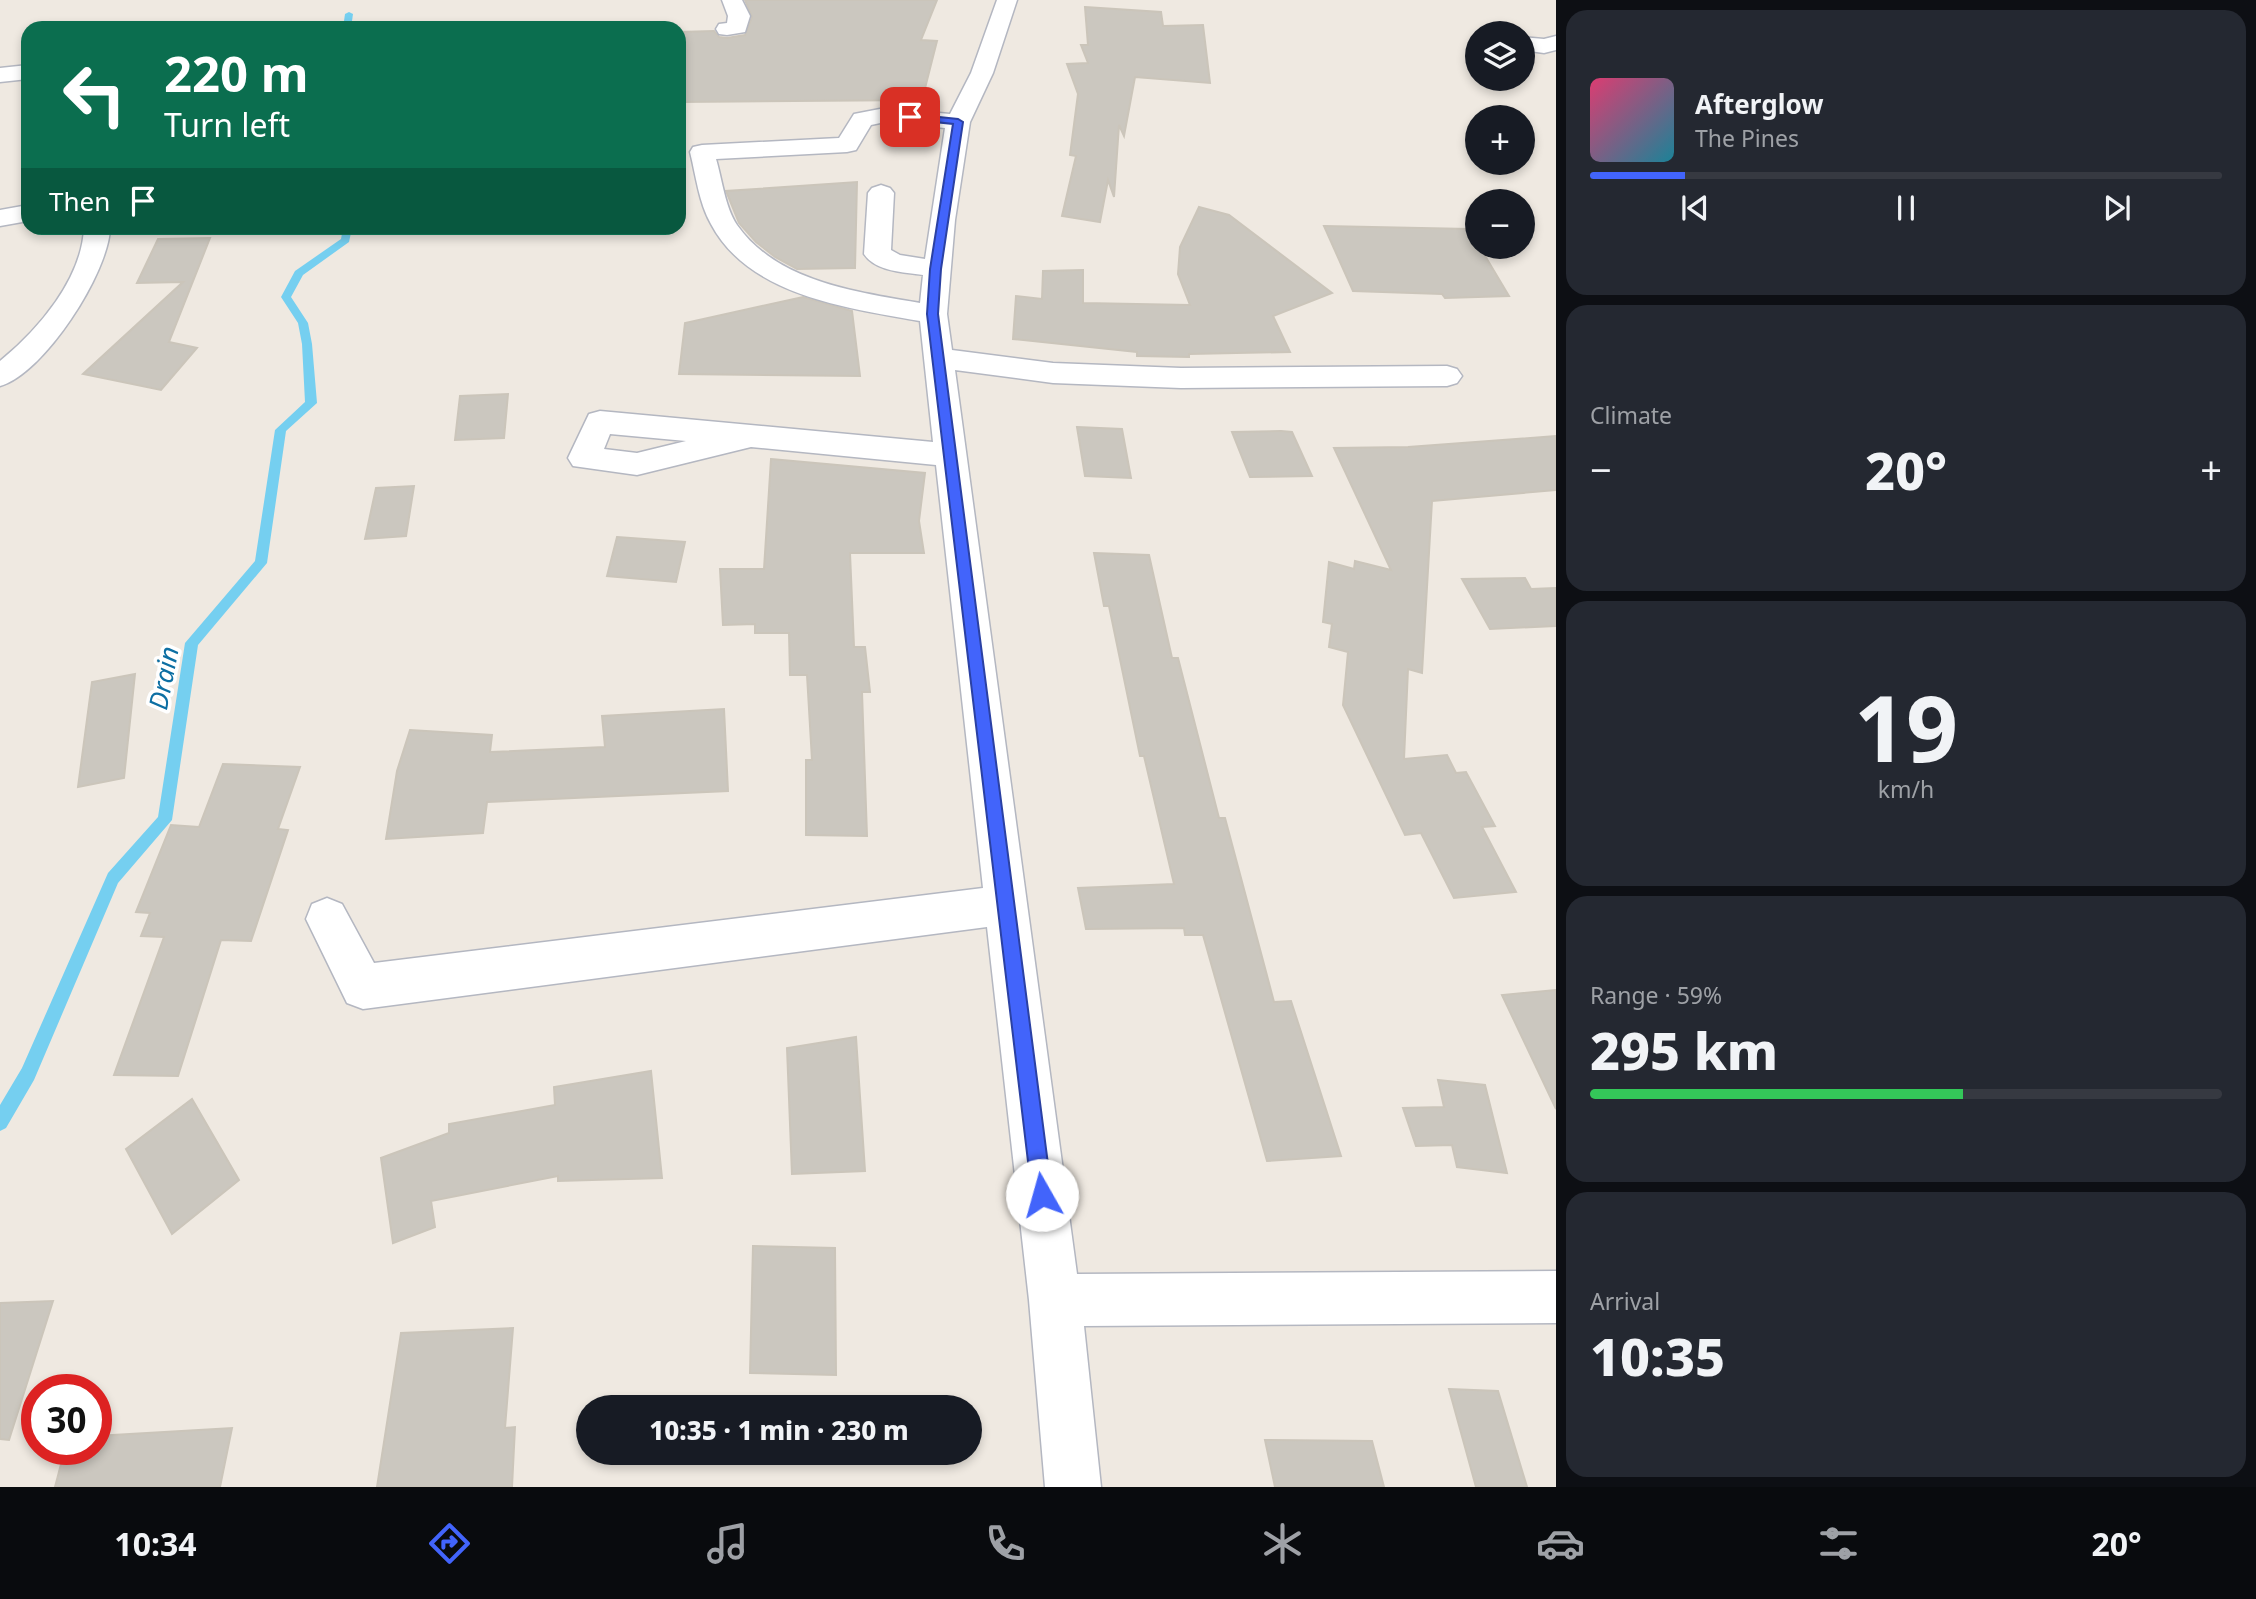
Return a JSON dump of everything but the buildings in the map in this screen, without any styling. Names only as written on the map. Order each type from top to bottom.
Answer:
[{"type":"street","points":[[727,29],[737,27],[739,16],[732,0]]},
{"type":"street","points":[[1007,0],[982,73],[958,122],[936,269],[933,314],[1055,1300],[1073,1487]]},
{"type":"street","points":[[1535,45],[1556,43]]},
{"type":"street","points":[[0,75],[21,73]]},
{"type":"street","points":[[686,143],[702,152],[847,145],[862,119],[886,115],[958,122]]},
{"type":"street","points":[[702,152],[724,226],[740,246],[766,265],[797,282],[832,295],[933,314]]},
{"type":"street","points":[[881,193],[877,254],[892,262],[936,269]]},
{"type":"street","points":[[0,218],[21,215]]},
{"type":"street","points":[[0,376],[11,369],[49,327],[82,281],[100,241],[99,235]]},
{"type":"street","points":[[937,358],[1052,373],[1181,378],[1447,376]]},
{"type":"street","points":[[752,436],[949,455]]},
{"type":"street","points":[[327,919],[363,987],[1005,905]]},
{"type":"street","points":[[1055,1300],[1556,1297]]},
{"type":"waterway","name":"Drain","points":[[348,21],[349,14]]},
{"type":"waterway","name":"Drain","points":[[0,1122],[28,1074],[113,878],[165,820],[192,643],[261,563],[281,430],[311,403],[303,323],[286,297],[299,273],[346,240],[346,235]]},
{"type":"route","points":[[910,117],[958,122],[942,220],[933,314],[1042,1195]]}]
